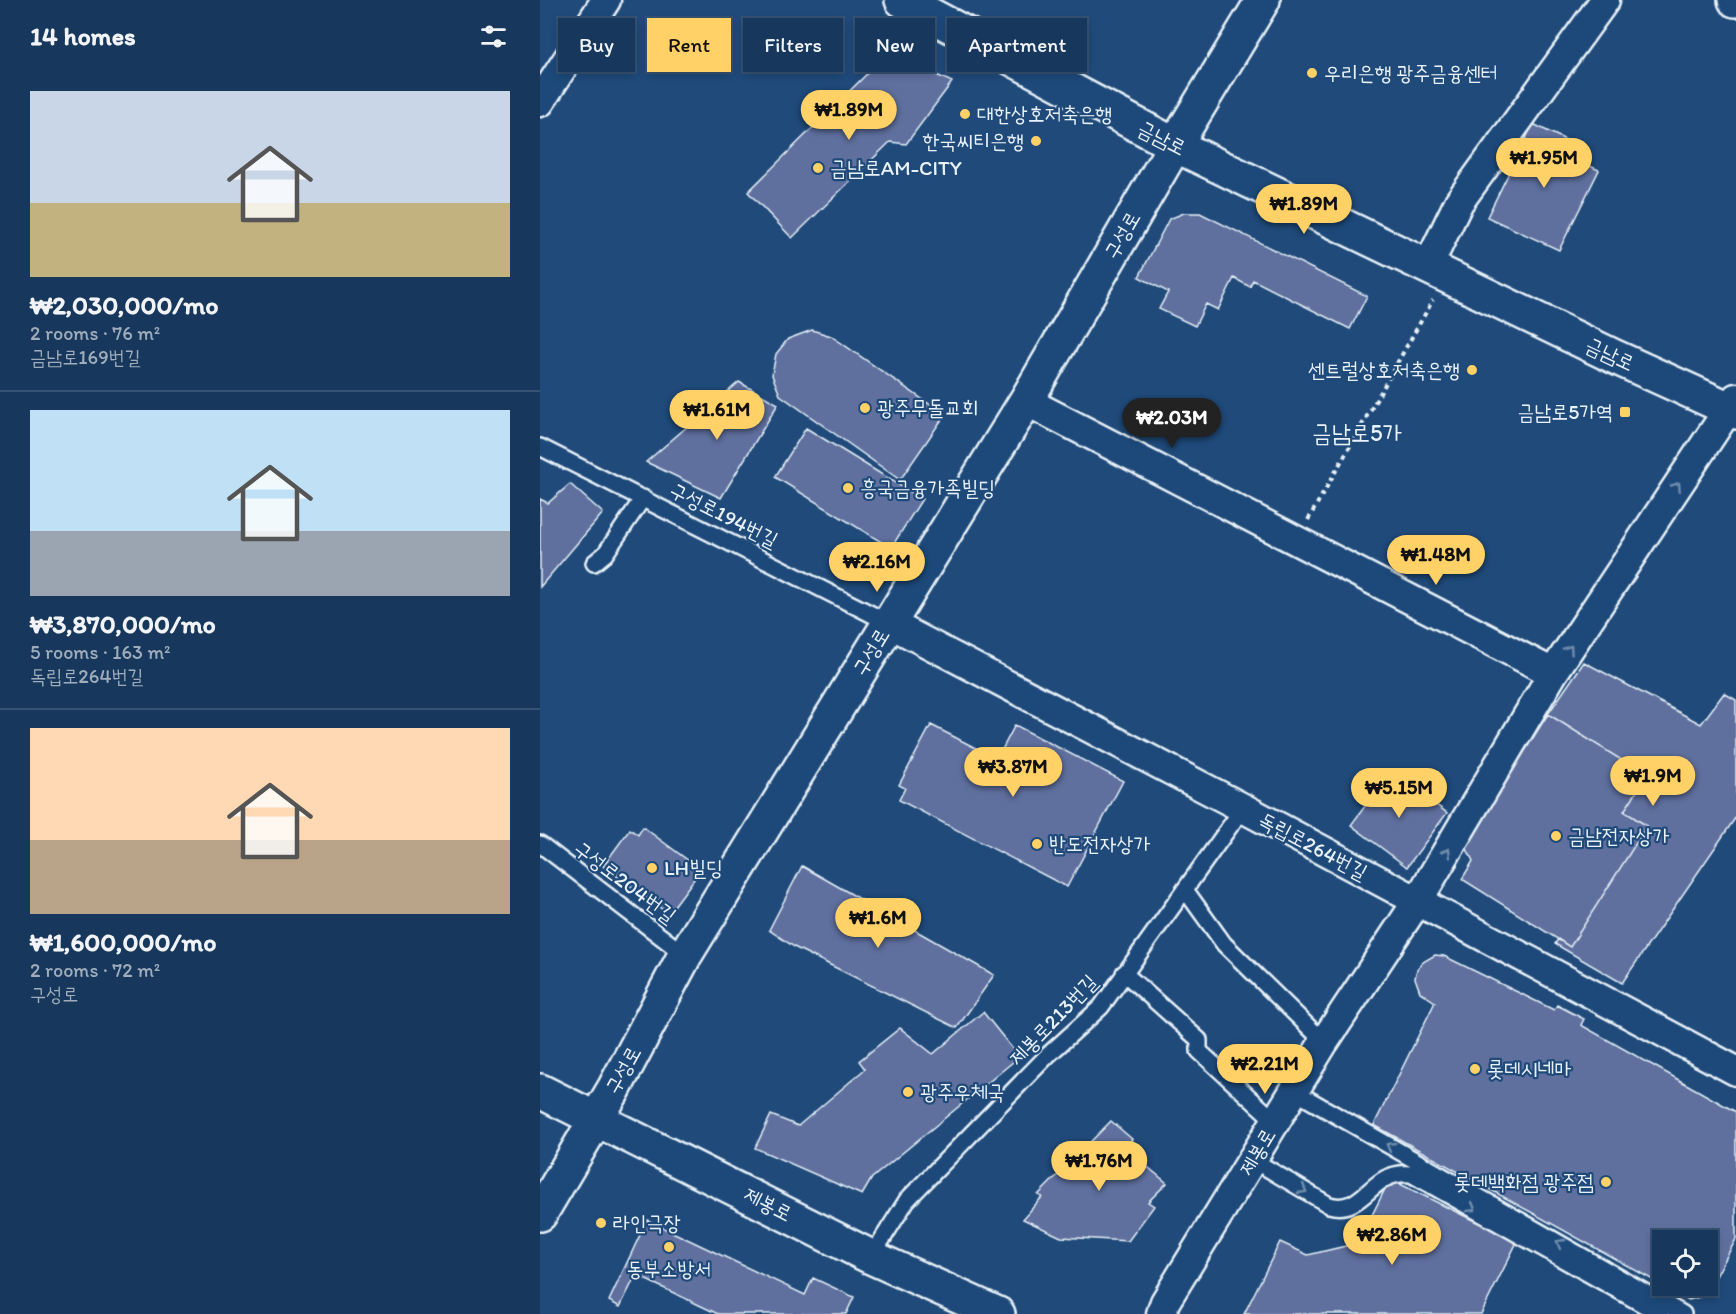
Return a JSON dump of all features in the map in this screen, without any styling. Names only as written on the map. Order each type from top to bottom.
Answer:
[{"type":"street","points":[[540,102],[606,0]]},
{"type":"street","name":"금남로","points":[[902,0],[1175,145],[1615,357],[1734,406],[1553,673],[1417,902]]},
{"type":"street","name":"구성로","points":[[540,1214],[686,955],[1026,401],[1175,145],[1263,0]]},
{"type":"street","points":[[1437,271],[1459,202],[1600,7]]},
{"type":"street","points":[[1026,401],[1298,539],[1553,673]]},
{"type":"street","name":"독립로264번길","points":[[888,623],[1243,808],[1736,1071]]},
{"type":"street","name":"제봉로","points":[[1161,1314],[1165,1302],[1324,1042],[1417,902]]},
{"type":"street","name":"제봉로","points":[[540,1091],[871,1257],[998,1314]]},
{"type":"lane","name":"구성로194번길","points":[[540,447],[888,623]]},
{"type":"lane","points":[[594,563],[605,554],[643,498]]},
{"type":"lane","name":"제봉로213번길","points":[[871,1257],[907,1200],[1048,1055],[1101,1007],[1186,891],[1243,808]]},
{"type":"lane","name":"구성로204번길","points":[[540,844],[686,955]]},
{"type":"lane","points":[[1186,891],[1224,944],[1324,1042]]},
{"type":"lane","name":"제봉로213번길","points":[[1124,973],[1199,1040],[1199,1051],[1276,1122]]},
{"type":"lane","points":[[1294,1091],[1683,1314]]},
{"type":"lane","points":[[1253,1160],[1329,1205],[1341,1209],[1353,1206],[1371,1187],[1390,1175],[1411,1174],[1660,1314]]},
{"type":"path","points":[[1298,539],[1437,271]]},
{"type":"building","name":"금남로AM-CITY","points":[[869,72],[930,72],[952,82],[906,144],[890,142],[792,238],[748,192]]},
{"type":"building","points":[[1533,124],[1578,146],[1572,158],[1599,170],[1559,250],[1487,217]]},
{"type":"building","points":[[1184,213],[1200,213],[1367,296],[1350,329],[1253,280],[1250,287],[1234,278],[1218,310],[1206,304],[1195,326],[1159,309],[1168,292],[1139,277],[1169,219]]},
{"type":"building","name":"광주무돌교회","points":[[812,330],[831,336],[945,415],[900,480],[780,395],[772,375],[776,354],[788,339]]},
{"type":"building","points":[[739,382],[778,404],[721,498],[646,462]]},
{"type":"building","name":"흥국금융가족빌딩","points":[[806,428],[922,499],[891,548],[775,477]]},
{"type":"building","points":[[570,484],[603,513],[540,587],[540,499],[548,503]]},
{"type":"building","points":[[1584,662],[1701,724],[1724,693],[1736,700],[1736,817],[1622,983],[1555,944],[1558,939],[1570,947],[1647,826],[1624,811],[1647,776],[1548,714]]},
{"type":"building","name":"금남전자상가","points":[[1548,714],[1647,776],[1624,811],[1647,826],[1570,947],[1462,879],[1473,861],[1465,845]]},
{"type":"building","name":"반도전자상가","points":[[931,725],[997,759],[1015,725],[1123,781],[1067,887],[899,800],[905,788],[899,785]]},
{"type":"building","points":[[1391,771],[1447,813],[1407,867],[1351,825]]},
{"type":"building","name":"LH빌딩","points":[[643,827],[701,870],[674,906],[663,910],[603,866],[630,829],[638,835]]},
{"type":"building","points":[[802,866],[994,975],[957,1028],[796,948],[769,930]]},
{"type":"building","name":"롯데백화점 광주점","points":[[1435,955],[1444,956],[1554,1010],[1557,1005],[1584,1019],[1581,1025],[1736,1112],[1736,1239],[1718,1273],[1718,1230],[1652,1230],[1652,1279],[1374,1125],[1435,1002],[1420,992],[1415,978],[1417,969],[1423,962]]},
{"type":"building","name":"광주우체국","points":[[983,1012],[1019,1057],[872,1178],[862,1195],[755,1148],[771,1115],[798,1126],[865,1069],[859,1061],[900,1028],[933,1054]]},
{"type":"building","points":[[1111,1121],[1132,1139],[1125,1148],[1167,1183],[1148,1202],[1154,1206],[1128,1241],[1061,1237],[1023,1219],[1042,1197],[1038,1195]]},
{"type":"building","points":[[1390,1179],[1517,1242],[1481,1314],[1244,1314],[1280,1242],[1308,1255],[1358,1243]]},
{"type":"building","name":"동부소방서","points":[[647,1220],[805,1295],[813,1278],[854,1297],[846,1314],[718,1314],[636,1275],[620,1307],[609,1301]]},
{"type":"building","name":"롯데백화점 광주점","points":[[1681,1296],[1703,1296],[1689,1300]]},
{"type":"place","name":"우리은행 광주금융센터","points":[[1312,73]]},
{"type":"place","name":"대한상호저축은행","points":[[965,114]]},
{"type":"place","name":"한국씨티은행","points":[[1036,141]]},
{"type":"place","name":"금남로AM-CITY","points":[[818,168]]},
{"type":"place","name":"센트럴상호저축은행","points":[[1472,370]]},
{"type":"place","name":"광주무돌교회","points":[[865,408]]},
{"type":"place","name":"금남로5가역","points":[[1625,412]]},
{"type":"place","name":"흥국금융가족빌딩","points":[[848,488]]},
{"type":"place","name":"금남전자상가","points":[[1556,836]]},
{"type":"place","name":"반도전자상가","points":[[1037,844]]},
{"type":"place","name":"LH빌딩","points":[[652,868]]},
{"type":"place","name":"롯데시네마","points":[[1475,1069]]},
{"type":"place","name":"광주우체국","points":[[908,1092]]},
{"type":"place","name":"롯데백화점 광주점","points":[[1606,1182]]},
{"type":"place","name":"라인극장","points":[[601,1223]]},
{"type":"place","name":"동부소방서","points":[[669,1247]]},
{"type":"district","name":"금남로5가","points":[[1357,433]]}]
